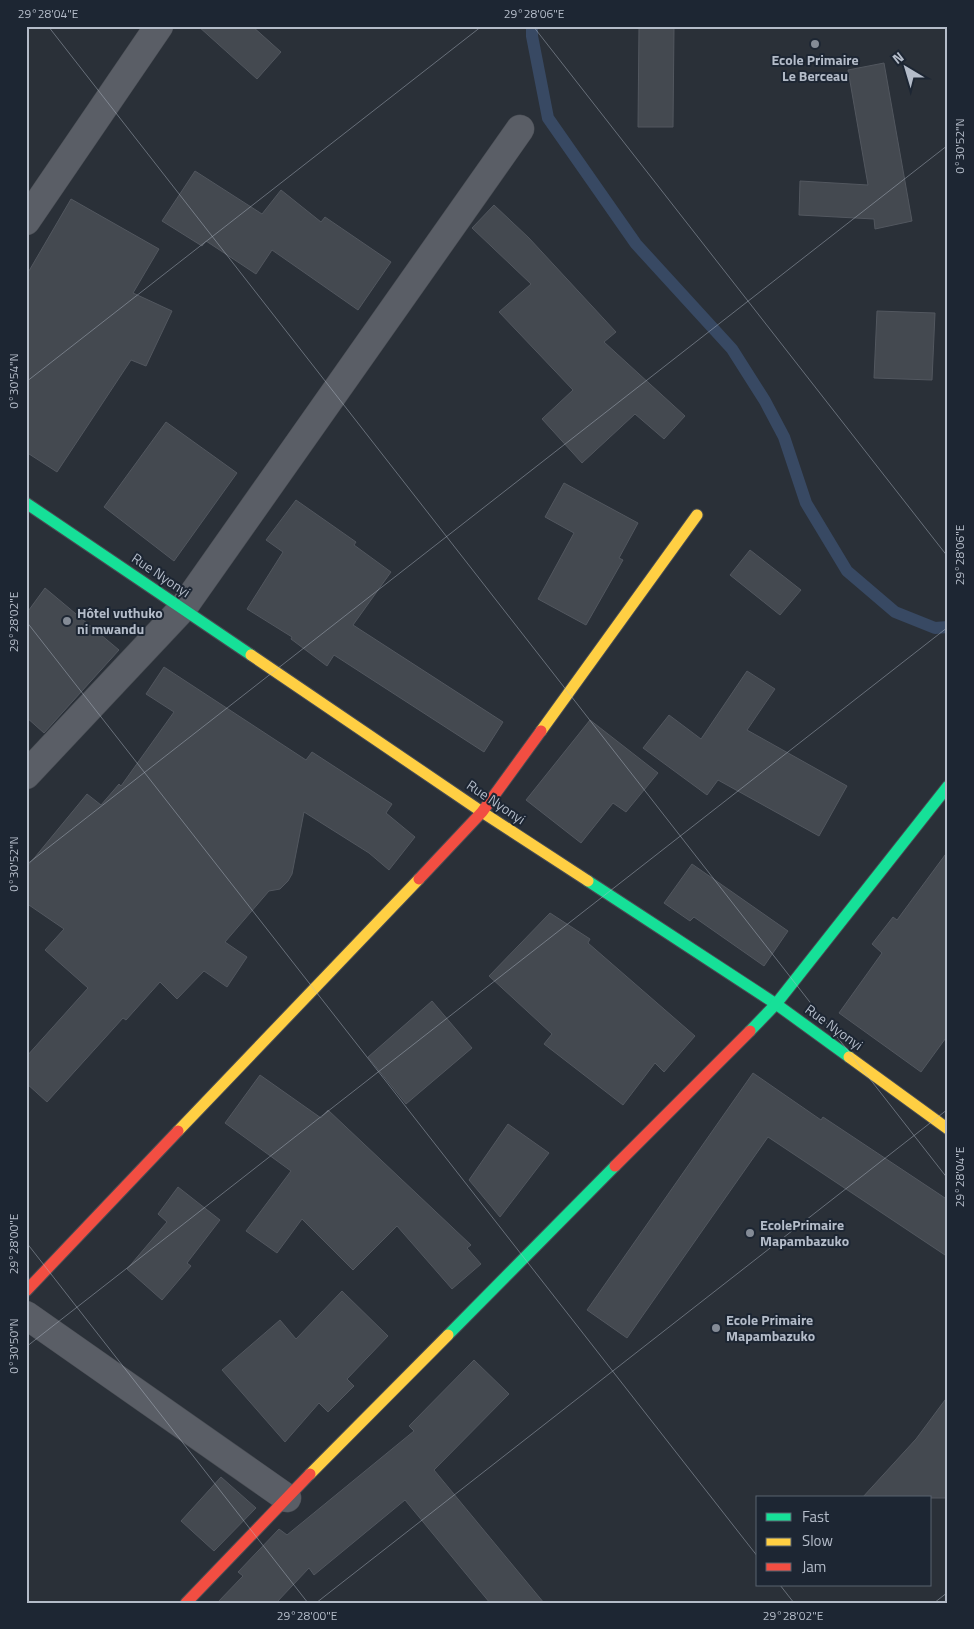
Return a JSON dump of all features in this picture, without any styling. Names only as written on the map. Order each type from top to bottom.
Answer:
[{"type":"street","points":[[26,221],[159,26]]},
{"type":"street","points":[[26,776],[183,608],[520,129]]},
{"type":"street","name":"Rue Nyonyi","points":[[26,502],[482,812],[776,1004],[948,1129]]},
{"type":"street","points":[[26,1291],[482,812],[697,515]]},
{"type":"street","points":[[186,1603],[287,1498],[776,1004],[948,786]]},
{"type":"street","points":[[26,1314],[287,1498]]},
{"type":"building","points":[[198,26],[252,26],[281,52],[257,79]]},
{"type":"building","points":[[639,26],[674,26],[673,127],[638,127]]},
{"type":"building","points":[[884,63],[912,221],[875,229],[874,219],[799,215],[800,181],[868,185],[848,70]]},
{"type":"building","points":[[195,171],[262,214],[281,190],[321,222],[325,217],[391,262],[358,310],[272,250],[256,274],[206,241],[202,246],[162,221]]},
{"type":"building","points":[[71,199],[159,249],[133,293],[172,311],[146,366],[131,360],[57,472],[26,452],[26,276]]},
{"type":"building","points":[[494,205],[529,238],[616,332],[604,342],[685,416],[664,439],[635,414],[582,463],[542,419],[573,390],[499,312],[531,284],[472,228]]},
{"type":"building","points":[[877,311],[935,313],[932,380],[874,378]]},
{"type":"building","points":[[166,422],[237,473],[174,561],[104,507]]},
{"type":"building","points":[[564,483],[638,523],[619,558],[623,560],[586,625],[538,599],[574,533],[545,517]]},
{"type":"building","points":[[296,500],[356,542],[354,545],[391,572],[353,625],[503,722],[484,752],[334,655],[327,666],[291,639],[292,637],[247,609],[283,552],[266,540]]},
{"type":"building","points":[[750,550],[801,590],[780,615],[730,575]]},
{"type":"building","points":[[45,588],[119,650],[44,733],[26,717],[26,614]]},
{"type":"building","points":[[164,667],[306,760],[312,752],[392,804],[386,813],[415,837],[389,870],[369,853],[304,812],[292,874],[288,881],[280,889],[269,891],[225,942],[247,957],[227,987],[204,971],[177,999],[160,982],[126,1020],[123,1018],[47,1102],[26,1083],[26,1057],[88,988],[45,950],[64,929],[26,903],[26,868],[87,794],[101,805],[119,784],[121,786],[174,712],[146,694]]},
{"type":"building","points":[[747,671],[775,689],[747,730],[847,786],[819,836],[718,780],[707,795],[643,748],[669,715],[701,739]]},
{"type":"building","points":[[590,720],[658,773],[626,812],[613,803],[581,843],[526,800]]},
{"type":"building","points":[[948,851],[948,1035],[921,1072],[839,1013],[882,953],[872,944],[893,917],[897,920]]},
{"type":"building","points":[[692,864],[788,931],[764,966],[694,917],[690,921],[664,903]]},
{"type":"building","points":[[550,913],[590,939],[588,943],[695,1036],[664,1072],[655,1063],[623,1105],[544,1044],[552,1034],[489,976]]},
{"type":"building","points":[[432,1001],[472,1048],[406,1104],[368,1057]]},
{"type":"building","points":[[753,1073],[821,1120],[823,1117],[948,1200],[948,1257],[768,1137],[627,1338],[587,1310]]},
{"type":"building","points":[[260,1075],[321,1118],[328,1110],[471,1245],[467,1248],[481,1264],[452,1289],[397,1226],[353,1270],[302,1219],[277,1253],[246,1231],[291,1171],[225,1123]]},
{"type":"building","points":[[508,1124],[549,1153],[500,1217],[469,1180]]},
{"type":"building","points":[[178,1187],[220,1220],[187,1263],[191,1266],[162,1300],[127,1269],[167,1222],[158,1214]]},
{"type":"building","points":[[342,1291],[388,1336],[347,1379],[354,1386],[328,1412],[319,1403],[285,1442],[222,1370],[280,1320],[296,1339]]},
{"type":"building","points":[[474,1360],[509,1394],[434,1470],[544,1603],[490,1603],[405,1500],[314,1575],[309,1568],[276,1603],[217,1603],[243,1576],[238,1572],[279,1529],[287,1535],[414,1431],[409,1426]]},
{"type":"building","points":[[948,1396],[948,1498],[932,1498],[932,1496],[864,1496],[916,1439]]},
{"type":"building","points":[[221,1477],[256,1508],[214,1551],[181,1521]]},
{"type":"waterway","points":[[532,26],[532,36],[548,118],[636,244],[732,349],[765,401],[784,437],[806,503],[847,571],[895,612],[935,628],[948,627]]},
{"type":"traffic: fast","points":[[26,503],[251,655]]},
{"type":"traffic: fast","points":[[750,1031],[776,1004],[948,786]]},
{"type":"traffic: fast","points":[[588,881],[776,1004],[849,1057]]},
{"type":"traffic: fast","points":[[448,1335],[615,1166]]},
{"type":"traffic: slow","points":[[541,731],[697,515]]},
{"type":"traffic: slow","points":[[251,655],[482,812],[588,881]]},
{"type":"traffic: slow","points":[[178,1131],[419,879]]},
{"type":"traffic: slow","points":[[849,1057],[948,1129]]},
{"type":"traffic: slow","points":[[310,1474],[448,1335]]},
{"type":"traffic: jam","points":[[419,879],[482,812],[541,731]]},
{"type":"traffic: jam","points":[[615,1166],[750,1031]]},
{"type":"traffic: jam","points":[[26,1291],[178,1131]]},
{"type":"traffic: jam","points":[[186,1603],[310,1474]]},
{"type":"place","name":"Ecole Primaire Le Berceau","points":[[815,44]]},
{"type":"place","name":"Hôtel vuthuko ni mwandu","points":[[67,621]]},
{"type":"place","name":"EcolePrimaire Mapambazuko","points":[[750,1233]]},
{"type":"place","name":"Ecole Primaire Mapambazuko","points":[[716,1328]]}]
